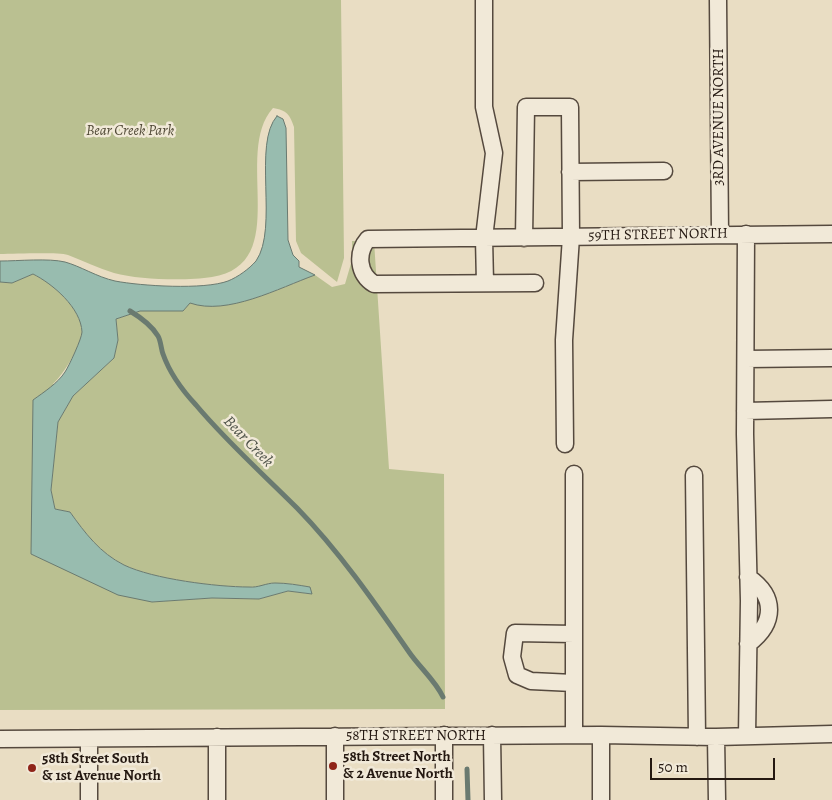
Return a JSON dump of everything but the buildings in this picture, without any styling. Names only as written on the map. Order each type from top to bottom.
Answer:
[{"type":"street","points":[[484,0],[484,106],[494,153],[484,238],[485,283],[535,283]]},
{"type":"street","name":"3RD AVENUE NORTH","points":[[718,0],[720,234]]},
{"type":"street","points":[[524,238],[526,108],[570,107],[571,237],[564,340],[565,444]]},
{"type":"street","points":[[570,172],[664,171]]},
{"type":"street","points":[[746,234],[745,411],[748,736]]},
{"type":"street","name":"59TH STREET NORTH","points":[[485,283],[374,284],[365,278],[360,259],[362,247],[368,240],[832,234]]},
{"type":"street","points":[[746,359],[832,358]]},
{"type":"street","points":[[745,411],[832,409]]},
{"type":"street","points":[[574,474],[574,735]]},
{"type":"street","points":[[694,475],[697,737]]},
{"type":"street","points":[[573,683],[525,679],[517,675],[512,657],[515,633],[574,634]]},
{"type":"street","name":"58TH STREET NORTH","points":[[0,739],[492,735],[716,737],[832,734]]},
{"type":"street","points":[[492,735],[493,800]]},
{"type":"street","points":[[600,735],[601,800]]},
{"type":"street","points":[[335,736],[335,800]]},
{"type":"street","points":[[444,736],[444,800]]},
{"type":"street","points":[[217,800],[218,737]]},
{"type":"street","points":[[716,737],[717,800]]},
{"type":"street","points":[[88,739],[89,800]]},
{"type":"green space","name":"Bear Creek Park","points":[[0,0],[341,0],[344,258],[337,282],[301,253],[296,241],[294,127],[287,114],[282,110],[273,108],[262,128],[258,152],[257,230],[250,251],[236,268],[212,277],[150,278],[114,273],[63,254],[0,254]]},
{"type":"green space","points":[[352,241],[374,241],[389,469],[444,474],[445,709],[0,710],[0,282],[12,283],[33,274],[41,278],[65,298],[81,324],[81,339],[71,360],[53,384],[31,554],[152,602],[212,598],[259,599],[288,591],[311,594],[310,587],[288,584],[275,583],[252,587],[220,586],[185,581],[136,570],[115,560],[94,542],[70,512],[55,509],[51,490],[58,422],[73,396],[114,358],[118,340],[116,319],[140,311],[183,311],[190,302],[220,306],[236,303],[253,299],[315,275],[332,287],[345,284],[352,260]]},
{"type":"water","points":[[277,116],[283,119],[286,128],[288,240],[293,255],[299,261],[299,267],[315,275],[253,299],[236,303],[205,306],[190,303],[183,311],[140,311],[116,319],[118,340],[114,358],[73,396],[58,422],[51,490],[55,509],[70,512],[87,535],[100,548],[115,560],[136,570],[168,578],[220,586],[252,587],[272,583],[292,584],[310,587],[312,594],[288,591],[259,599],[212,598],[152,602],[118,595],[31,554],[33,400],[55,384],[65,372],[78,346],[82,332],[77,314],[65,298],[41,278],[33,274],[12,283],[0,282],[0,261],[42,260],[65,262],[108,279],[140,284],[204,286],[232,279],[256,261],[262,246],[266,208],[266,146],[270,129]]},
{"type":"waterway","name":"Bear Creek","points":[[130,311],[146,322],[158,336],[169,368],[186,394],[245,458],[297,508],[327,542],[356,578],[443,697]]},
{"type":"waterway","name":"Bear Creek","points":[[467,769],[468,800]]},
{"type":"place","name":"58th Street North & 2 Avenue North","points":[[333,766]]},
{"type":"place","name":"58th Street South & 1st Avenue North","points":[[32,768]]}]
